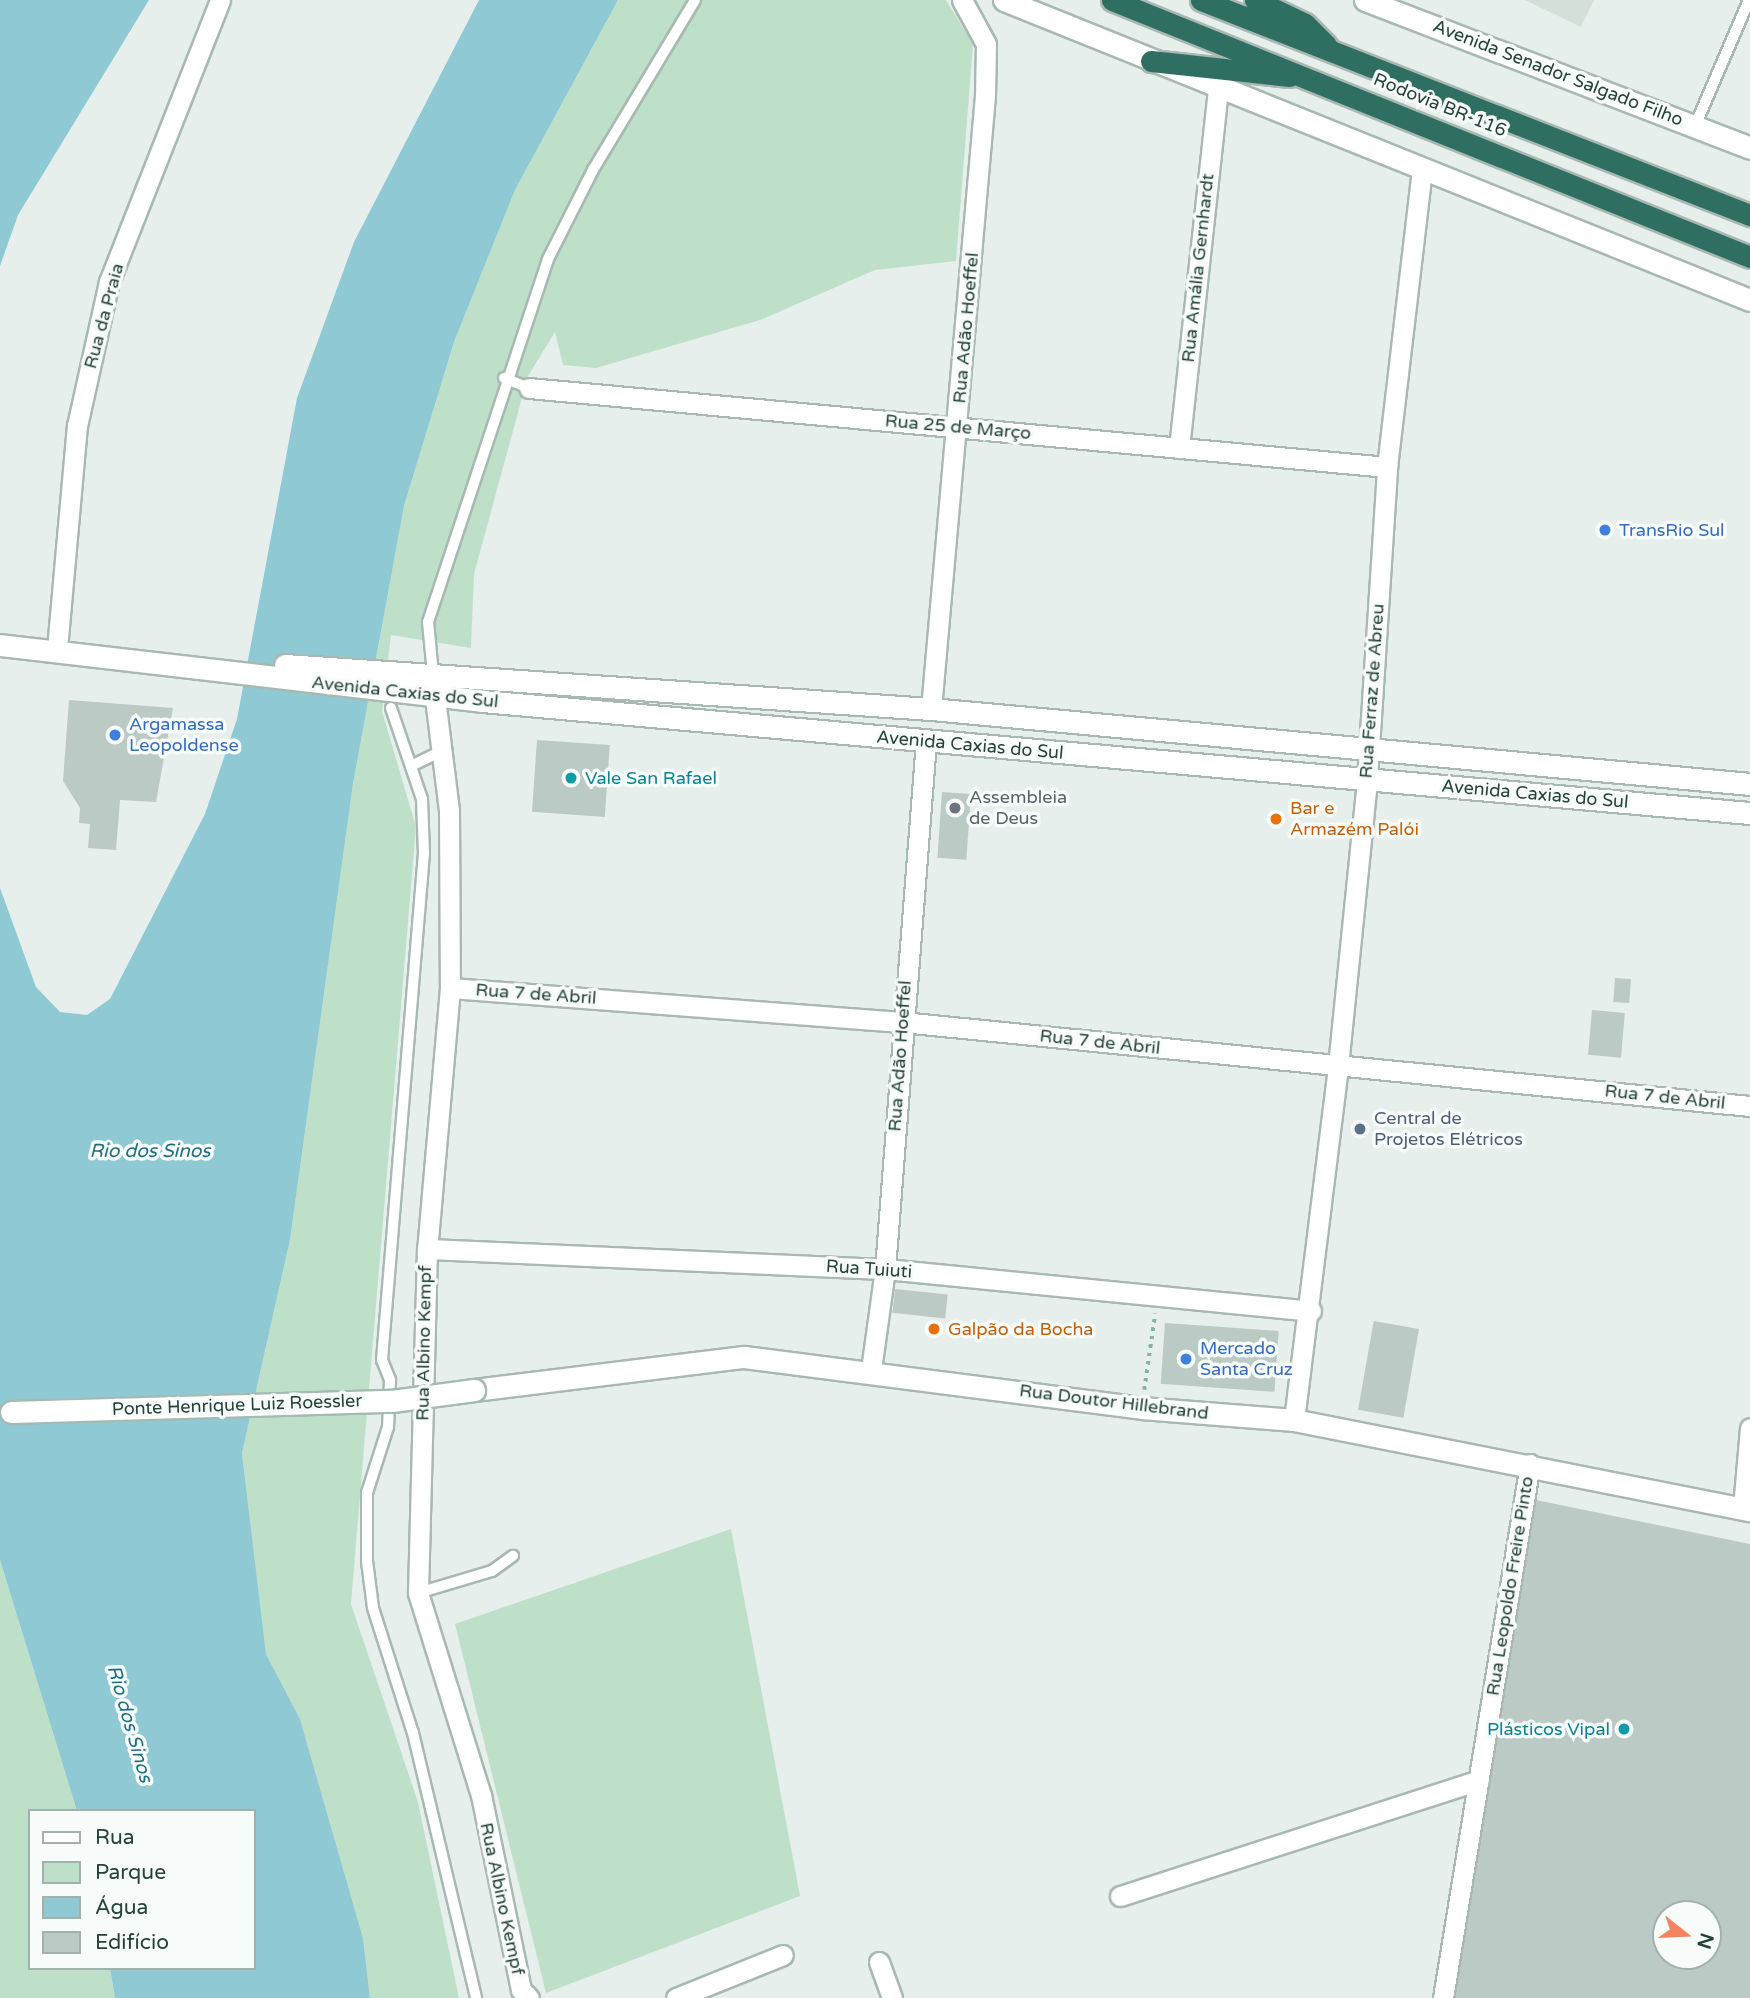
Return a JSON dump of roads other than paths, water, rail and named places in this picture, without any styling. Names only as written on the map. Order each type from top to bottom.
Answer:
[{"type":"highway","name":"Rodovia BR-116","points":[[1112,0],[1319,80],[1750,257]]},
{"type":"highway","name":"Rodovia BR-116","points":[[1201,0],[1750,215]]},
{"type":"highway","points":[[1255,0],[1305,24],[1332,52]]},
{"type":"highway","points":[[1152,61],[1319,80]]},
{"type":"street","name":"Rua da Praia","points":[[57,649],[77,426],[109,282],[220,0]]},
{"type":"street","name":"Rua Adão Hoeffel","points":[[931,709],[985,96],[983,31],[962,0]]},
{"type":"street","points":[[1004,0],[1750,300]]},
{"type":"street","name":"Avenida Senador Salgado Filho","points":[[1365,0],[1387,5],[1750,148]]},
{"type":"street","name":"Rua Amália Gernhardt","points":[[1179,448],[1218,88]]},
{"type":"street","name":"Rua Ferraz de Abreu","points":[[1294,1420],[1311,1311],[1338,1066],[1367,779],[1387,467],[1422,170]]},
{"type":"street","name":"Rua 25 de Março","points":[[529,388],[1387,467]]},
{"type":"street","name":"Avenida Caxias do Sul","points":[[6,645],[433,684],[931,709],[1368,752],[1750,784]]},
{"type":"street","name":"Avenida Caxias do Sul","points":[[433,684],[926,741],[1750,813]]},
{"type":"street","name":"Rua Albino Kempf","points":[[433,684],[449,811],[450,988],[427,1249],[418,1593],[481,1796],[518,1978],[528,1998]]},
{"type":"street","name":"Rua Adão Hoeffel","points":[[871,1370],[885,1269],[902,1022],[926,741]]},
{"type":"street","name":"Rua 7 de Abril","points":[[450,988],[902,1022],[1750,1106]]},
{"type":"street","name":"Rua Tuiuti","points":[[427,1249],[885,1269],[1157,1298],[1311,1311]]},
{"type":"street","name":"Rua Doutor Hillebrand","points":[[474,1390],[744,1357],[871,1370],[1142,1408],[1294,1420],[1530,1464],[1746,1509]]},
{"type":"street","name":"Ponte Henrique Luiz Roessler","points":[[0,1412],[392,1401],[474,1390]]},
{"type":"street","points":[[1746,1509],[1750,1428]]},
{"type":"street","name":"Rua Leopoldo Freire Pinto","points":[[1443,1998],[1530,1464]]},
{"type":"street","points":[[1120,1895],[1479,1780]]},
{"type":"street","points":[[676,1998],[783,1955]]},
{"type":"street","points":[[879,1962],[891,1998]]},
{"type":"lane","points":[[433,684],[428,622],[504,378],[548,259],[593,170],[695,0]]},
{"type":"lane","points":[[1695,126],[1749,0]]},
{"type":"lane","points":[[504,378],[529,388]]},
{"type":"lane","points":[[391,708],[422,799],[424,853],[382,1360],[390,1380],[388,1427],[367,1493],[367,1560],[373,1608],[413,1733],[476,1998]]},
{"type":"lane","points":[[411,766],[442,751]]},
{"type":"lane","points":[[418,1593],[492,1571],[513,1556]]},
{"type":"water","points":[[0,0],[149,0],[18,215],[0,266]]},
{"type":"water","name":"Rio dos Sinos","points":[[479,0],[618,0],[515,190],[454,342],[404,506],[353,784],[290,1240],[242,1453],[266,1654],[300,1719],[363,1938],[370,1998],[115,1998],[110,1970],[256,1970],[256,1809],[76,1809],[0,1560],[0,888],[36,987],[60,1012],[87,1015],[110,999],[205,814],[237,719],[297,398],[354,242]]},
{"type":"place","name":"TransRio Sul","points":[[1605,530]]},
{"type":"place","name":"Argamassa Leopoldense","points":[[115,735]]},
{"type":"place","name":"Vale San Rafael","points":[[571,778]]},
{"type":"place","name":"Assembleia de Deus","points":[[955,808]]},
{"type":"place","name":"Bar e Armazém Palói","points":[[1276,819]]},
{"type":"place","name":"Central de Projetos Elétricos","points":[[1360,1129]]},
{"type":"place","name":"Galpão da Bocha","points":[[934,1329]]},
{"type":"place","name":"Mercado Santa Cruz","points":[[1186,1359]]},
{"type":"place","name":"Plásticos Vipal","points":[[1624,1729]]}]
